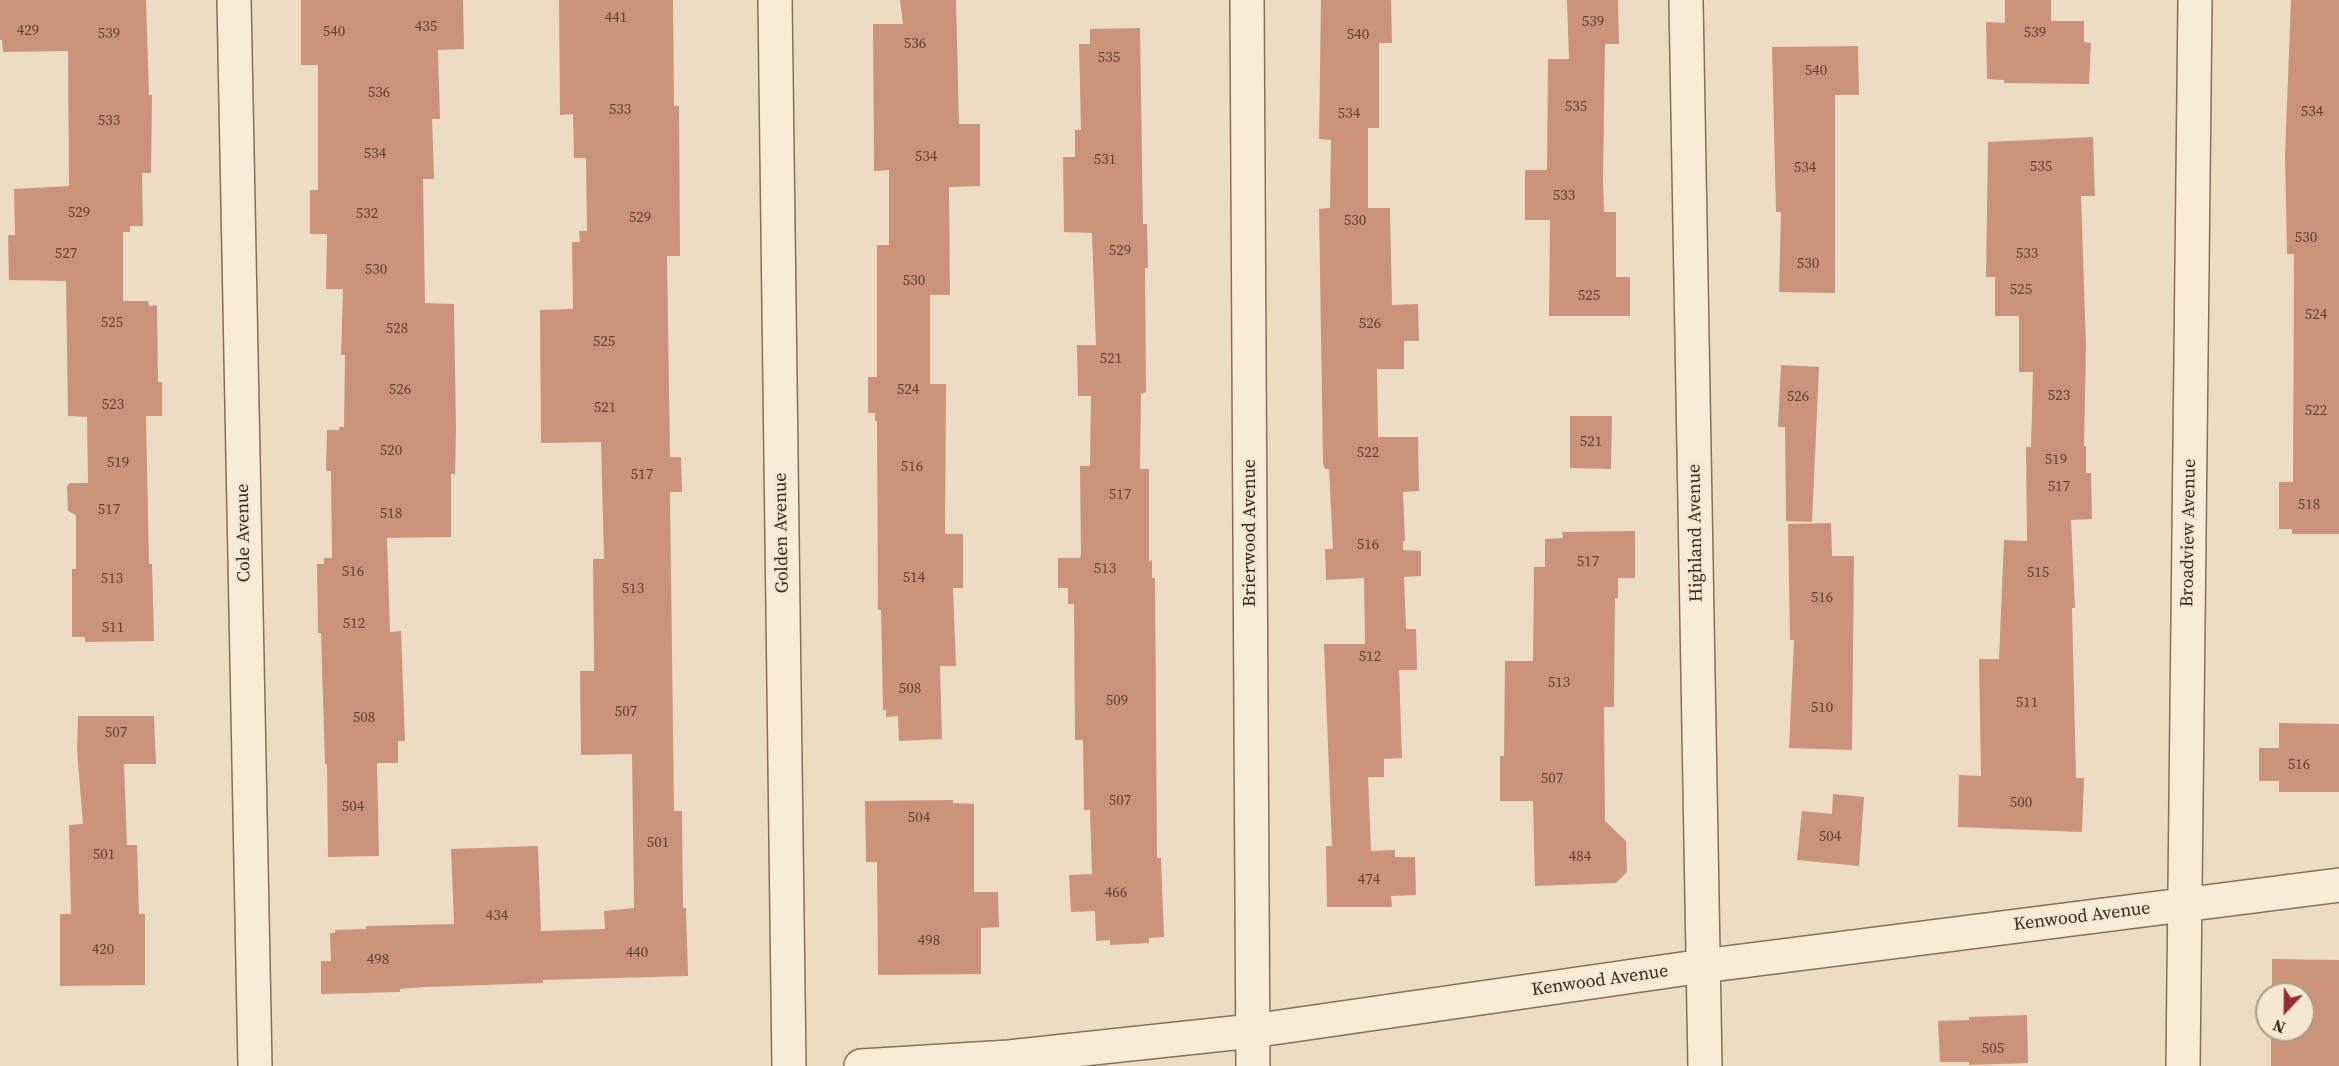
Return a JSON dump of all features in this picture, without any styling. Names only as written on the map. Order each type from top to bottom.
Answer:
[{"type":"street","name":"Cole Avenue","points":[[234,0],[255,1066]]},
{"type":"street","name":"Golden Avenue","points":[[775,0],[789,1066]]},
{"type":"street","name":"Brierwood Avenue","points":[[1247,0],[1253,1066]]},
{"type":"street","name":"Highland Avenue","points":[[1686,0],[1705,1066]]},
{"type":"street","name":"Broadview Avenue","points":[[2183,1066],[2195,0]]},
{"type":"street","name":"Kenwood Avenue","points":[[861,1066],[1009,1057],[1252,1031],[1703,966],[2339,885]]},
{"type":"building","points":[[0,0],[146,0],[149,95],[152,95],[151,173],[142,173],[143,226],[130,226],[130,232],[123,232],[123,301],[148,301],[149,306],[157,305],[158,382],[162,382],[162,416],[146,416],[149,564],[152,564],[154,641],[85,642],[85,637],[72,637],[72,569],[76,569],[76,515],[68,511],[67,486],[70,483],[88,483],[87,417],[68,416],[66,281],[9,280],[8,235],[15,235],[14,189],[69,186],[68,51],[3,52],[2,40],[0,40]]},
{"type":"building","points":[[301,0],[463,0],[464,49],[438,50],[440,119],[432,119],[434,179],[423,179],[425,303],[454,304],[456,430],[455,474],[451,474],[451,537],[387,538],[390,632],[401,631],[405,741],[398,741],[398,763],[377,763],[379,856],[328,857],[327,764],[325,764],[321,633],[318,633],[317,564],[324,564],[324,558],[332,558],[331,471],[326,471],[327,430],[339,430],[339,427],[344,427],[345,355],[341,355],[343,289],[326,289],[327,234],[310,234],[310,190],[318,190],[318,65],[301,65]]},
{"type":"building","points":[[559,0],[673,0],[674,106],[679,106],[680,256],[667,256],[670,457],[681,457],[682,492],[670,492],[674,811],[682,811],[683,908],[686,908],[688,976],[543,980],[543,983],[425,987],[400,989],[400,992],[321,994],[321,961],[331,961],[330,933],[335,933],[335,930],[366,929],[366,926],[454,924],[451,849],[538,846],[541,931],[605,929],[604,911],[634,908],[632,754],[581,755],[580,671],[594,671],[593,559],[604,559],[601,442],[541,443],[540,310],[573,309],[572,242],[580,242],[579,231],[587,231],[586,158],[574,158],[573,114],[560,115]]},
{"type":"building","points":[[900,0],[956,0],[959,124],[980,124],[980,186],[949,187],[950,295],[930,295],[930,384],[946,384],[945,534],[963,534],[963,588],[953,588],[956,666],[940,666],[942,739],[899,741],[898,716],[886,717],[886,710],[883,710],[881,610],[878,610],[877,421],[875,421],[875,413],[868,413],[868,377],[877,377],[877,245],[889,245],[889,170],[874,171],[873,24],[903,24]]},
{"type":"building","points":[[1321,0],[1391,0],[1392,43],[1379,43],[1379,128],[1368,128],[1368,208],[1390,208],[1392,305],[1418,304],[1419,341],[1404,341],[1404,369],[1377,369],[1378,437],[1418,437],[1419,491],[1403,492],[1405,541],[1403,541],[1403,550],[1421,551],[1421,576],[1404,577],[1406,629],[1416,629],[1417,670],[1399,670],[1402,758],[1384,759],[1384,777],[1368,777],[1371,851],[1395,850],[1395,857],[1415,857],[1416,895],[1391,896],[1392,907],[1327,907],[1326,846],[1332,846],[1324,644],[1365,644],[1364,578],[1326,580],[1325,549],[1333,549],[1329,469],[1325,469],[1323,463],[1319,209],[1330,208],[1331,140],[1319,139]]},
{"type":"building","points":[[1567,0],[1618,0],[1619,44],[1605,44],[1604,212],[1616,212],[1616,277],[1630,277],[1630,316],[1549,316],[1550,220],[1525,220],[1525,170],[1547,170],[1548,59],[1569,59]]},
{"type":"building","points":[[2005,0],[2051,0],[2051,21],[2084,21],[2084,42],[2091,43],[2089,84],[2004,83],[2004,80],[1987,79],[1986,22],[2005,23]]},
{"type":"building","points":[[2291,0],[2339,0],[2339,534],[2292,534],[2292,529],[2279,529],[2279,482],[2293,482],[2294,254],[2287,254],[2285,156]]},
{"type":"building","points":[[1140,28],[1143,224],[1147,224],[1148,268],[1145,268],[1146,392],[1141,394],[1140,469],[1149,469],[1149,561],[1152,560],[1152,578],[1155,578],[1157,858],[1161,858],[1164,937],[1149,938],[1149,943],[1110,945],[1110,940],[1096,941],[1095,911],[1071,912],[1069,875],[1092,874],[1090,810],[1084,810],[1083,740],[1075,740],[1074,604],[1068,604],[1068,588],[1058,588],[1058,558],[1080,558],[1081,555],[1080,466],[1090,466],[1091,396],[1078,396],[1077,345],[1096,345],[1092,233],[1064,232],[1063,157],[1075,157],[1075,130],[1081,130],[1079,44],[1090,44],[1090,29]]},
{"type":"building","points":[[1858,46],[1859,95],[1835,95],[1835,293],[1779,292],[1781,212],[1776,212],[1772,47]]},
{"type":"building","points":[[2093,137],[2095,196],[2081,196],[2086,346],[2084,446],[2086,446],[2086,473],[2091,473],[2092,519],[2071,520],[2075,608],[2072,608],[2076,778],[2084,778],[2082,832],[1958,827],[1959,775],[1981,776],[1979,659],[1999,659],[2004,540],[2027,541],[2026,447],[2031,447],[2033,372],[2019,372],[2019,316],[1995,316],[1995,277],[1986,277],[1988,142]]},
{"type":"building","points":[[1781,365],[1819,367],[1812,522],[1786,521],[1785,427],[1778,427]]},
{"type":"building","points":[[1570,416],[1612,416],[1611,469],[1570,468]]},
{"type":"building","points":[[1831,523],[1832,556],[1854,556],[1852,750],[1789,748],[1794,640],[1790,640],[1788,524]]},
{"type":"building","points":[[1635,531],[1635,578],[1618,578],[1618,598],[1615,598],[1614,707],[1604,707],[1605,821],[1626,841],[1627,872],[1616,883],[1535,886],[1533,801],[1500,801],[1500,756],[1504,756],[1505,661],[1533,661],[1534,567],[1545,567],[1545,539],[1563,538],[1562,532]]},
{"type":"building","points":[[78,716],[154,716],[156,764],[124,764],[127,845],[137,845],[139,914],[145,914],[145,985],[60,986],[60,914],[71,914],[69,825],[83,824],[77,750]]},
{"type":"building","points":[[2279,723],[2339,724],[2339,792],[2279,792],[2279,781],[2259,781],[2259,748],[2279,748]]},
{"type":"building","points":[[1833,794],[1864,797],[1859,866],[1797,860],[1802,811],[1832,814]]},
{"type":"building","points":[[953,800],[953,803],[974,804],[974,892],[998,892],[999,927],[981,928],[981,974],[878,975],[877,862],[866,862],[865,801]]},
{"type":"building","points":[[2272,959],[2339,960],[2339,1066],[2271,1066],[2271,1042],[2315,1042],[2315,982],[2272,982]]},
{"type":"building","points":[[2027,1015],[2028,1063],[1969,1065],[1969,1062],[1940,1062],[1938,1021],[1969,1020],[1969,1017]]}]
